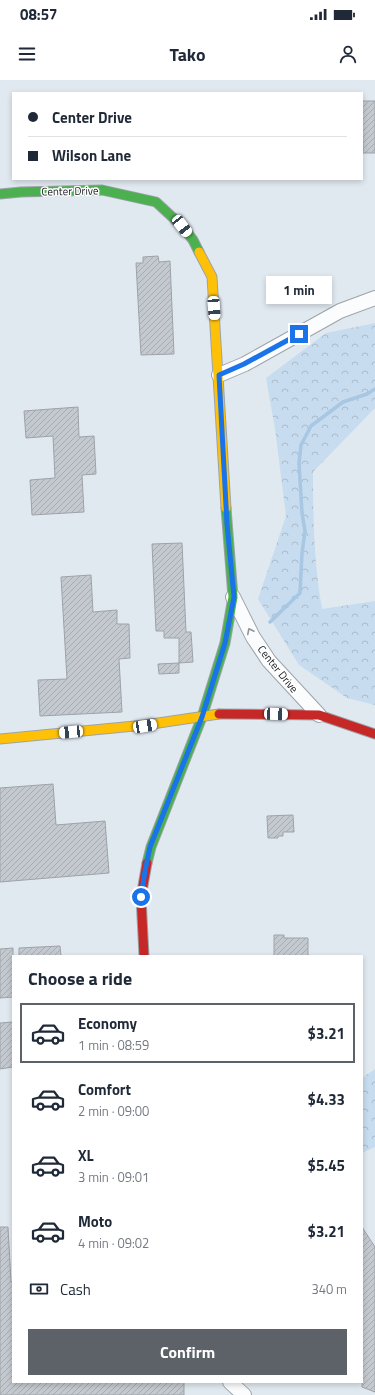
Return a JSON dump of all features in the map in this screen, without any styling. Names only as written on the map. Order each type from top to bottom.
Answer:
[{"type":"street","name":"Center Drive","points":[[0,194],[102,190],[156,202],[182,226],[193,240],[212,277],[227,524],[234,597],[225,643],[202,717],[150,847],[141,897],[144,955]]},
{"type":"street","points":[[219,375],[244,364],[340,311],[375,298]]},
{"type":"street","name":"Center Drive","points":[[234,597],[253,637],[269,661],[319,715]]},
{"type":"street","points":[[0,739],[145,726],[222,713],[319,715],[375,734]]},
{"type":"street","points":[[231,1383],[244,1395]]},
{"type":"green space","points":[[375,323],[375,408],[313,472],[313,506],[314,541],[322,609],[375,601],[375,705],[347,698],[299,665],[258,599],[286,516],[275,429],[266,378],[326,333]]},
{"type":"green space","points":[[375,1069],[375,1147],[363,1153],[363,1077]]},
{"type":"building","points":[[363,101],[375,101],[375,153],[363,153]]},
{"type":"building","points":[[158,256],[159,262],[170,261],[174,354],[141,355],[136,263],[143,263],[143,257]]},
{"type":"building","points":[[78,407],[79,437],[94,436],[96,474],[82,475],[84,512],[32,515],[30,480],[55,478],[53,436],[26,438],[24,411]]},
{"type":"building","points":[[182,543],[186,632],[191,632],[193,662],[179,663],[179,638],[164,638],[164,631],[156,631],[152,544]]},
{"type":"building","points":[[91,575],[93,612],[117,610],[117,624],[129,624],[130,658],[119,659],[122,712],[40,716],[38,680],[67,679],[61,577]]},
{"type":"building","points":[[179,663],[179,673],[159,674],[158,664]]},
{"type":"building","points":[[53,784],[56,825],[105,821],[109,873],[0,882],[0,788]]},
{"type":"building","points":[[293,815],[294,832],[283,832],[283,836],[278,836],[278,838],[268,838],[267,816]]},
{"type":"building","points":[[274,935],[284,935],[284,938],[308,938],[308,955],[274,955]]},
{"type":"building","points":[[60,946],[61,955],[19,955],[19,948]]},
{"type":"building","points":[[13,948],[12,997],[0,998],[0,949]]},
{"type":"building","points":[[12,1022],[12,1067],[0,1069],[0,1023]]},
{"type":"building","points":[[0,1227],[8,1227],[12,1282],[12,1383],[184,1383],[184,1395],[0,1395]]},
{"type":"building","points":[[363,1229],[375,1247],[375,1392],[362,1387]]},
{"type":"waterway","points":[[270,622],[300,593],[302,553],[305,531],[302,513],[299,463],[301,445],[311,426],[343,402],[367,394],[375,389]]},
{"type":"traffic: fast","points":[[0,194],[102,190],[156,202],[182,226],[193,240],[199,252]]},
{"type":"traffic: fast","points":[[147,863],[151,847],[202,717],[225,643],[233,597],[226,508]]},
{"type":"traffic: slow","points":[[199,252],[212,277],[226,508]]},
{"type":"traffic: slow","points":[[0,739],[145,725],[219,714]]},
{"type":"traffic: jam","points":[[219,714],[319,715],[375,734]]},
{"type":"traffic: jam","points":[[144,955],[141,897],[147,863]]},
{"type":"route","points":[[141,897],[150,847],[202,717],[225,643],[234,597],[227,524],[219,375],[244,364],[299,334]]}]
